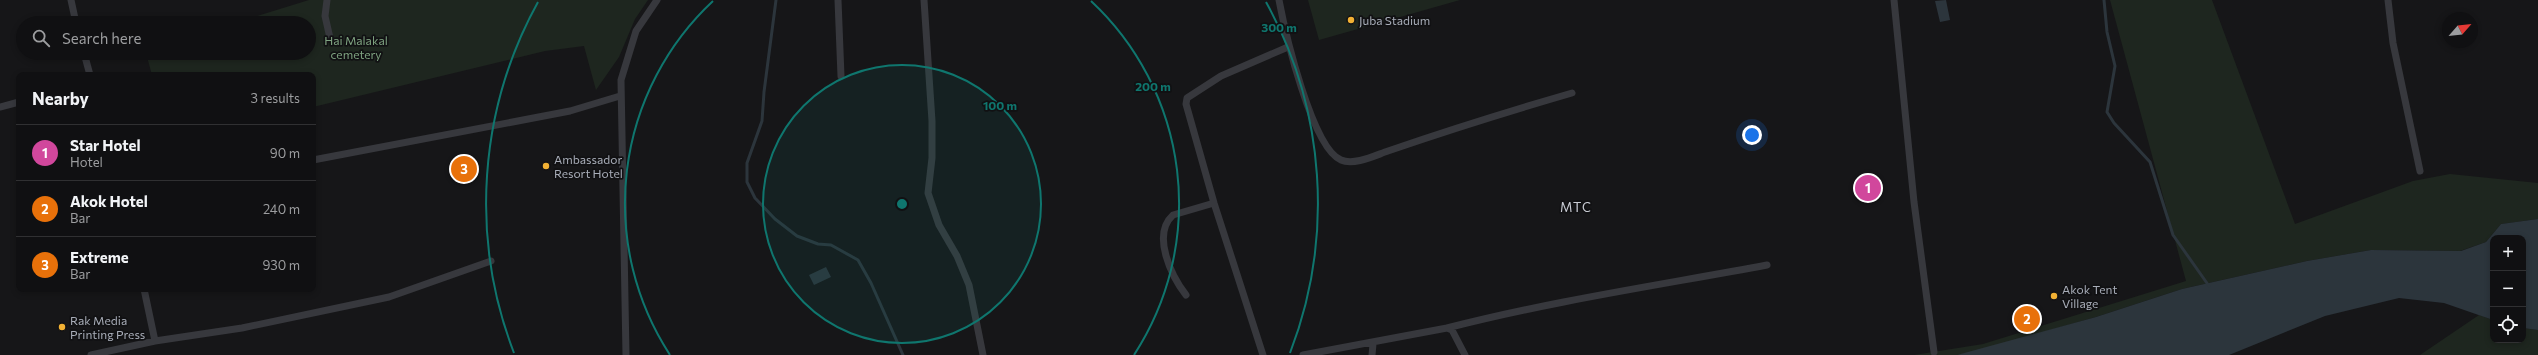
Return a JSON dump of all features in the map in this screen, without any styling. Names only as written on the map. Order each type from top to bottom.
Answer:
[{"type":"street","points":[[71,0],[74,16]]},
{"type":"street","points":[[327,0],[325,16],[330,38]]},
{"type":"street","points":[[626,355],[620,96],[621,80],[636,32],[657,0]]},
{"type":"street","points":[[838,0],[842,76]]},
{"type":"street","points":[[924,0],[932,121],[932,158],[928,193],[939,225],[957,256],[969,285],[983,355]]},
{"type":"street","points":[[1279,0],[1288,47],[1318,130],[1330,153],[1348,162],[1481,119],[1572,93]]},
{"type":"street","points":[[1894,0],[1914,202],[1934,352]]},
{"type":"street","points":[[2388,0],[2393,43],[2420,171]]},
{"type":"street","points":[[1263,355],[1214,203],[1186,104],[1187,98],[1221,76],[1288,47]]},
{"type":"street","points":[[86,60],[89,72]]},
{"type":"street","points":[[316,159],[570,111],[620,96]]},
{"type":"street","points":[[0,107],[16,103]]},
{"type":"street","points":[[1186,295],[1176,282],[1169,263],[1165,228],[1173,215],[1214,203]]},
{"type":"street","points":[[91,355],[155,341],[242,328],[389,297],[491,261]]},
{"type":"street","points":[[1302,355],[1373,344],[1489,317],[1641,287],[1766,266]]},
{"type":"street","points":[[145,292],[155,341]]},
{"type":"street","points":[[1447,328],[1452,330],[1466,355]]},
{"type":"street","points":[[1372,355],[1373,344]]},
{"type":"green space","name":"Hai Malakal cemetery","points":[[309,0],[648,0],[635,19],[619,57],[596,90],[584,46],[545,51],[316,106],[316,72],[151,72],[148,60],[316,60],[316,16],[258,16]]},
{"type":"green space","name":"Juba Stadium","points":[[1308,0],[1460,0],[1319,40]]},
{"type":"green space","points":[[2110,0],[2212,0],[2295,224],[2413,181],[2450,174],[2538,183],[2538,219],[2501,224],[2492,235],[2490,235],[2486,242],[2460,251],[2371,250],[2307,261],[2182,289],[2096,317],[1973,352],[1957,355],[1914,355],[1983,344],[2186,281]]},
{"type":"green space","points":[[2479,315],[2490,319],[2490,343],[2526,343],[2526,328],[2538,330],[2538,355],[2420,355]]},
{"type":"shaded area","points":[[1946,0],[1950,20],[1940,22],[1935,1]]},
{"type":"shaded area","points":[[2538,219],[2538,330],[2526,328],[2526,235],[2492,235],[2501,224]]},
{"type":"shaded area","points":[[2490,237],[2490,319],[2444,303],[2399,298],[2325,316],[2229,355],[1957,355],[2096,317],[2182,289],[2307,261],[2371,250],[2461,251],[2486,242]]},
{"type":"shaded area","points":[[826,267],[831,277],[814,285],[809,275]]},
{"type":"waterway","points":[[776,0],[764,92],[762,121],[747,163],[747,182],[755,198],[775,219],[797,236],[818,244],[831,245],[858,260],[871,283],[903,355]]},
{"type":"waterway","points":[[2104,0],[2107,32],[2115,66],[2107,112],[2114,123],[2150,162],[2173,235],[2209,286]]},
{"type":"place","name":"Juba Stadium","points":[[1351,20]]},
{"type":"place","name":"Ambassador Resort Hotel","points":[[546,166]]},
{"type":"place","name":"Extreme","points":[[464,169]]},
{"type":"place","name":"Star Hotel","points":[[1868,188]]},
{"type":"place","name":"Akok Tent Village","points":[[2054,296]]},
{"type":"place","name":"Akok Hotel","points":[[2027,319]]},
{"type":"place","name":"Rak Media Printing Press","points":[[62,327]]},
{"type":"district","name":"MTC","points":[[1576,207]]}]
